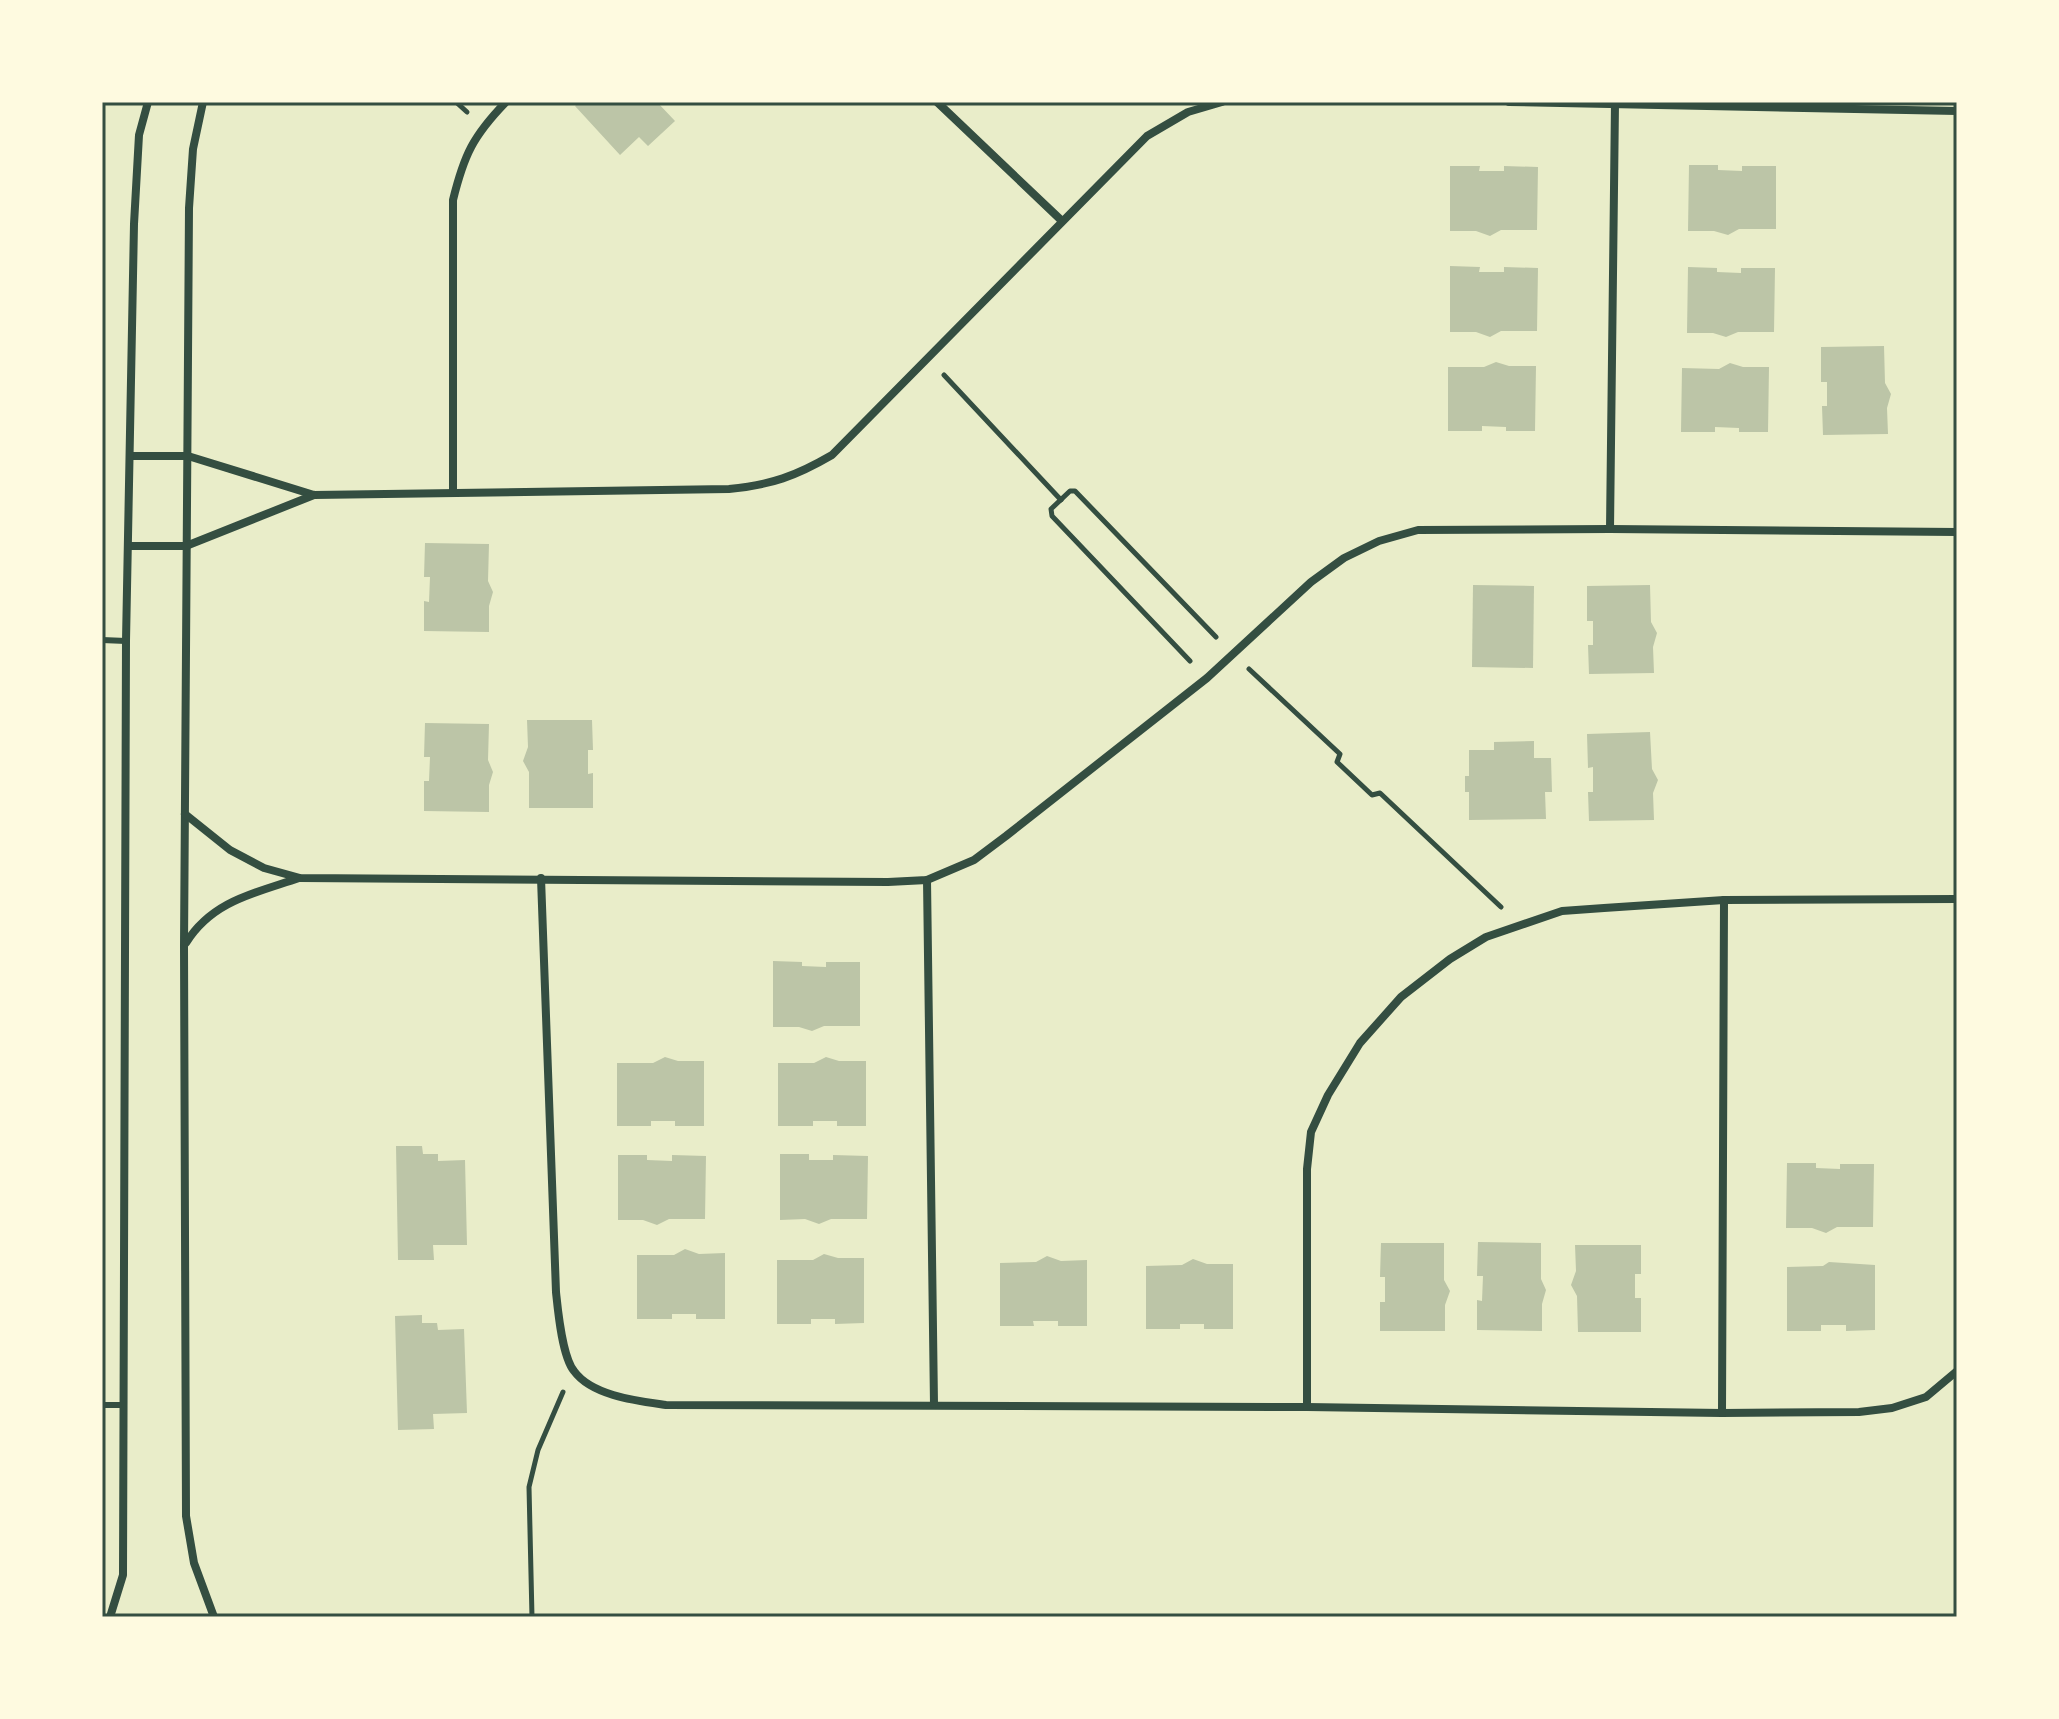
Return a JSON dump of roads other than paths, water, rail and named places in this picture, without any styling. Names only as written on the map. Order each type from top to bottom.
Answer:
[{"type":"street","points":[[110,1617],[123,1575],[126,641],[134,224],[139,135],[148,102]]},
{"type":"street","points":[[203,102],[193,149],[189,208],[184,946],[186,1516],[194,1563],[214,1617]]},
{"type":"street","points":[[453,493],[453,200],[462,162],[481,127],[506,102]]},
{"type":"street","points":[[937,102],[1061,220]]},
{"type":"street","points":[[130,456],[188,456],[314,495],[729,489],[765,485],[801,474],[832,455],[1147,136],[1188,112],[1222,102]]},
{"type":"street","points":[[1509,102],[1957,111]]},
{"type":"street","points":[[1610,529],[1615,103]]},
{"type":"street","points":[[129,546],[186,546],[314,495]]},
{"type":"street","points":[[185,814],[230,850],[264,868],[300,878],[927,880],[974,860],[1207,678],[1311,582],[1344,558],[1379,541],[1418,530],[1957,532]]},
{"type":"street","points":[[184,946],[198,924],[219,909],[300,878]]},
{"type":"street","points":[[541,878],[556,1292],[561,1332],[573,1371],[596,1388],[626,1399],[666,1405],[934,1404],[1859,1412],[1892,1408],[1926,1397],[1957,1371]]},
{"type":"street","points":[[927,880],[934,1404]]},
{"type":"street","points":[[1307,1407],[1307,1169],[1311,1132],[1328,1095],[1360,1043],[1401,997],[1450,959],[1486,937],[1562,911],[1724,900],[1957,899]]},
{"type":"street","points":[[1722,1413],[1724,900]]},
{"type":"lane","points":[[102,640],[126,641]]},
{"type":"lane","points":[[102,1405],[122,1405]]}]
